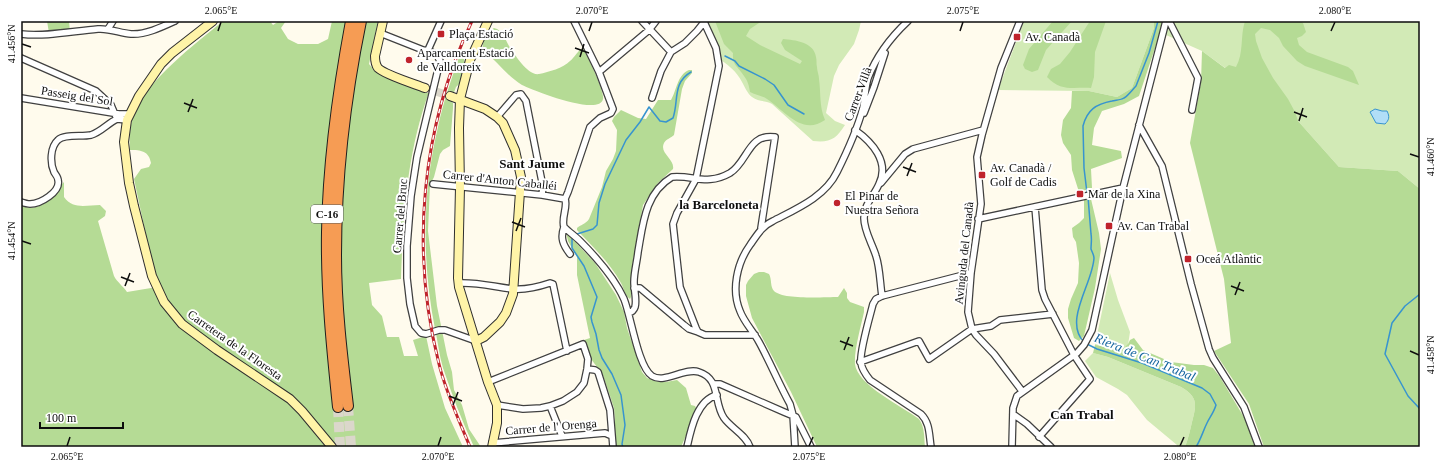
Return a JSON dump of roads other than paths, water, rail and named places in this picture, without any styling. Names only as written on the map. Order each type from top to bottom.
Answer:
[{"type":"highway","name":"C-16","points":[[351,21],[333,131],[327,216],[329,312],[343,407],[336,256],[337,189],[349,81],[360,21]]},
{"type":"street","points":[[108,29],[113,21]]},
{"type":"street","points":[[21,34],[108,29],[132,34],[145,32],[175,21]]},
{"type":"street","name":"Carretera de la Floresta","points":[[213,21],[172,53],[162,64],[139,96],[128,117],[124,142],[134,206],[152,276],[164,302],[177,319],[194,333],[290,399],[332,447]]},
{"type":"street","points":[[383,21],[375,58],[378,68],[384,72],[425,88]]},
{"type":"street","points":[[380,33],[423,50],[428,50],[441,21]]},
{"type":"street","points":[[488,21],[470,60],[460,100],[458,283],[488,382],[497,406],[497,423],[492,445]]},
{"type":"street","points":[[570,254],[563,243],[562,235],[564,227],[563,220],[566,202],[565,199],[590,127],[596,121],[609,115],[613,109],[599,72],[574,21]]},
{"type":"street","points":[[642,21],[671,52]]},
{"type":"street","points":[[599,72],[649,30],[656,21]]},
{"type":"street","name":"Carrer Villà","points":[[761,228],[794,210],[825,189],[835,176],[849,148],[855,130],[868,103],[884,54],[891,40],[908,21]]},
{"type":"street","name":"Avinguda del Canadà","points":[[1017,396],[1009,378],[972,328],[968,312],[971,273],[981,204],[977,157],[983,130],[1001,68],[1020,21]]},
{"type":"street","points":[[1012,447],[1014,402],[1017,396],[1082,348],[1088,339],[1094,322],[1123,188],[1166,21]]},
{"type":"street","points":[[1169,21],[1198,78],[1192,110]]},
{"type":"street","points":[[652,98],[661,71],[671,52],[685,43],[704,22],[716,48],[719,66],[696,180],[677,213],[672,227],[680,287],[698,332]]},
{"type":"street","name":"Carrer del Bruc","points":[[428,50],[438,56],[440,64],[417,158],[411,196],[407,252],[407,278],[410,304],[415,326],[422,334],[445,330],[476,342]]},
{"type":"street","points":[[21,58],[96,92],[108,102],[116,116],[99,132],[91,135],[64,137],[57,140],[53,147],[51,156],[52,164],[58,180],[58,187],[47,198],[32,204],[21,202]]},
{"type":"street","points":[[497,117],[516,95],[521,94],[524,97],[543,187],[542,195]]},
{"type":"street","points":[[450,96],[481,107],[497,117],[506,128],[515,150],[521,177],[514,289],[510,302],[500,322],[484,337],[476,342]]},
{"type":"street","name":"Passeig del Sol","points":[[21,98],[128,117]]},
{"type":"street","points":[[1139,125],[1162,166],[1191,284],[1209,349],[1213,358],[1244,406],[1260,447]]},
{"type":"street","points":[[855,130],[867,138],[881,159],[882,174],[880,184]]},
{"type":"street","points":[[882,296],[876,257],[865,227],[864,218],[865,209],[880,184],[905,154],[913,149],[983,130]]},
{"type":"street","points":[[629,313],[635,307],[634,278],[643,220],[650,200],[661,186],[672,177],[704,180],[718,178],[730,173],[738,166],[756,140],[769,136],[775,137],[761,228],[743,256],[738,269],[736,294],[740,311],[755,335],[790,404],[795,447]]},
{"type":"street","name":"Carrer d'Anton Caballéi","points":[[433,184],[520,194],[542,195],[565,199]]},
{"type":"street","points":[[978,218],[1123,188]]},
{"type":"street","points":[[21,197],[32,204]]},
{"type":"street","points":[[1035,207],[1042,290],[1045,299],[1074,354],[1090,379],[1040,436]]},
{"type":"street","points":[[564,227],[588,249],[609,274],[620,292],[629,313],[645,368],[652,376],[660,378],[694,371],[700,372],[709,377],[714,384],[723,416],[746,440],[750,447]]},
{"type":"street","points":[[931,447],[928,424],[923,416],[870,380],[864,373],[860,362],[873,304],[876,299],[882,296],[971,273]]},
{"type":"street","points":[[458,283],[477,282],[514,289],[531,288],[550,283],[554,284],[567,351]]},
{"type":"street","points":[[634,288],[640,288],[692,330],[706,335],[755,335]]},
{"type":"street","points":[[860,362],[920,341],[929,359],[972,328],[991,326],[1000,320],[1053,314]]},
{"type":"street","points":[[488,382],[582,344],[588,360],[584,383],[577,392],[563,401],[550,406],[523,409],[497,406]]},
{"type":"street","name":"Avinguda del Canadà","points":[[985,346],[994,354],[1022,391]]},
{"type":"street","points":[[587,369],[598,372],[610,410],[613,447]]},
{"type":"street","points":[[714,384],[720,384],[796,416],[811,447]]},
{"type":"street","points":[[688,447],[692,429],[702,405],[708,399],[717,395]]},
{"type":"street","points":[[550,406],[562,436]]},
{"type":"street","points":[[1013,414],[1027,424],[1051,447]]},
{"type":"street","name":"Carrer de l' Orenga","points":[[492,445],[562,436],[605,433],[612,436]]},
{"type":"water","points":[[1375,109],[1387,111],[1389,118],[1385,124],[1376,123],[1370,112]]},
{"type":"waterway","name":"Riera de Can Trabal","points":[[1087,193],[1084,168],[1083,126],[1085,120],[1090,112],[1097,106],[1106,102],[1123,99],[1136,86],[1149,53],[1158,21]]},
{"type":"waterway","points":[[725,56],[735,61],[739,66],[774,85],[788,105],[804,114]]},
{"type":"waterway","points":[[577,234],[593,229],[597,225],[599,203],[605,184],[626,140],[649,107],[660,121],[666,122],[673,118],[677,93],[681,81],[691,72]]},
{"type":"waterway","name":"Riera de Can Trabal","points":[[1084,342],[1078,333],[1078,313],[1094,258],[1091,249],[1088,197]]},
{"type":"waterway","points":[[572,239],[572,248],[584,266],[597,297],[591,317],[602,358],[612,374],[621,395],[625,425],[622,444],[623,447]]},
{"type":"waterway","points":[[1420,294],[1405,306],[1392,323],[1385,354],[1408,396],[1420,409]]},
{"type":"waterway","name":"Riera de Can Trabal","points":[[1087,344],[1097,349],[1142,363],[1202,388],[1210,394],[1216,405],[1196,447]]},
{"type":"tunnel","points":[[425,88],[450,96]]},
{"type":"tunnel","points":[[348,406],[351,447]]},
{"type":"tunnel","points":[[338,407],[340,447]]},
{"type":"railway","points":[[470,447],[449,396],[439,364],[430,321],[425,277],[423,234],[426,190],[432,146],[441,104],[455,62],[472,21]]},
{"type":"place","name":"Plaça Estació","points":[[441,34]]},
{"type":"place","name":"Av. Canadà","points":[[1017,37]]},
{"type":"place","name":"Aparcament Estació de Valldoreix","points":[[409,60]]},
{"type":"place","name":"Av. Canadà / Golf de Cadis","points":[[982,175]]},
{"type":"place","name":"Mar de la Xina","points":[[1080,194]]},
{"type":"place","name":"El Pinar de Nuestra Señora","points":[[837,203]]},
{"type":"place","name":"Av. Can Trabal","points":[[1109,226]]},
{"type":"place","name":"Oceá Atlàntic","points":[[1188,259]]},
{"type":"district","name":"Sant Jaume","points":[[532,163]]},
{"type":"district","name":"la Barceloneta","points":[[719,204]]},
{"type":"district","name":"Can Trabal","points":[[1082,414]]}]
